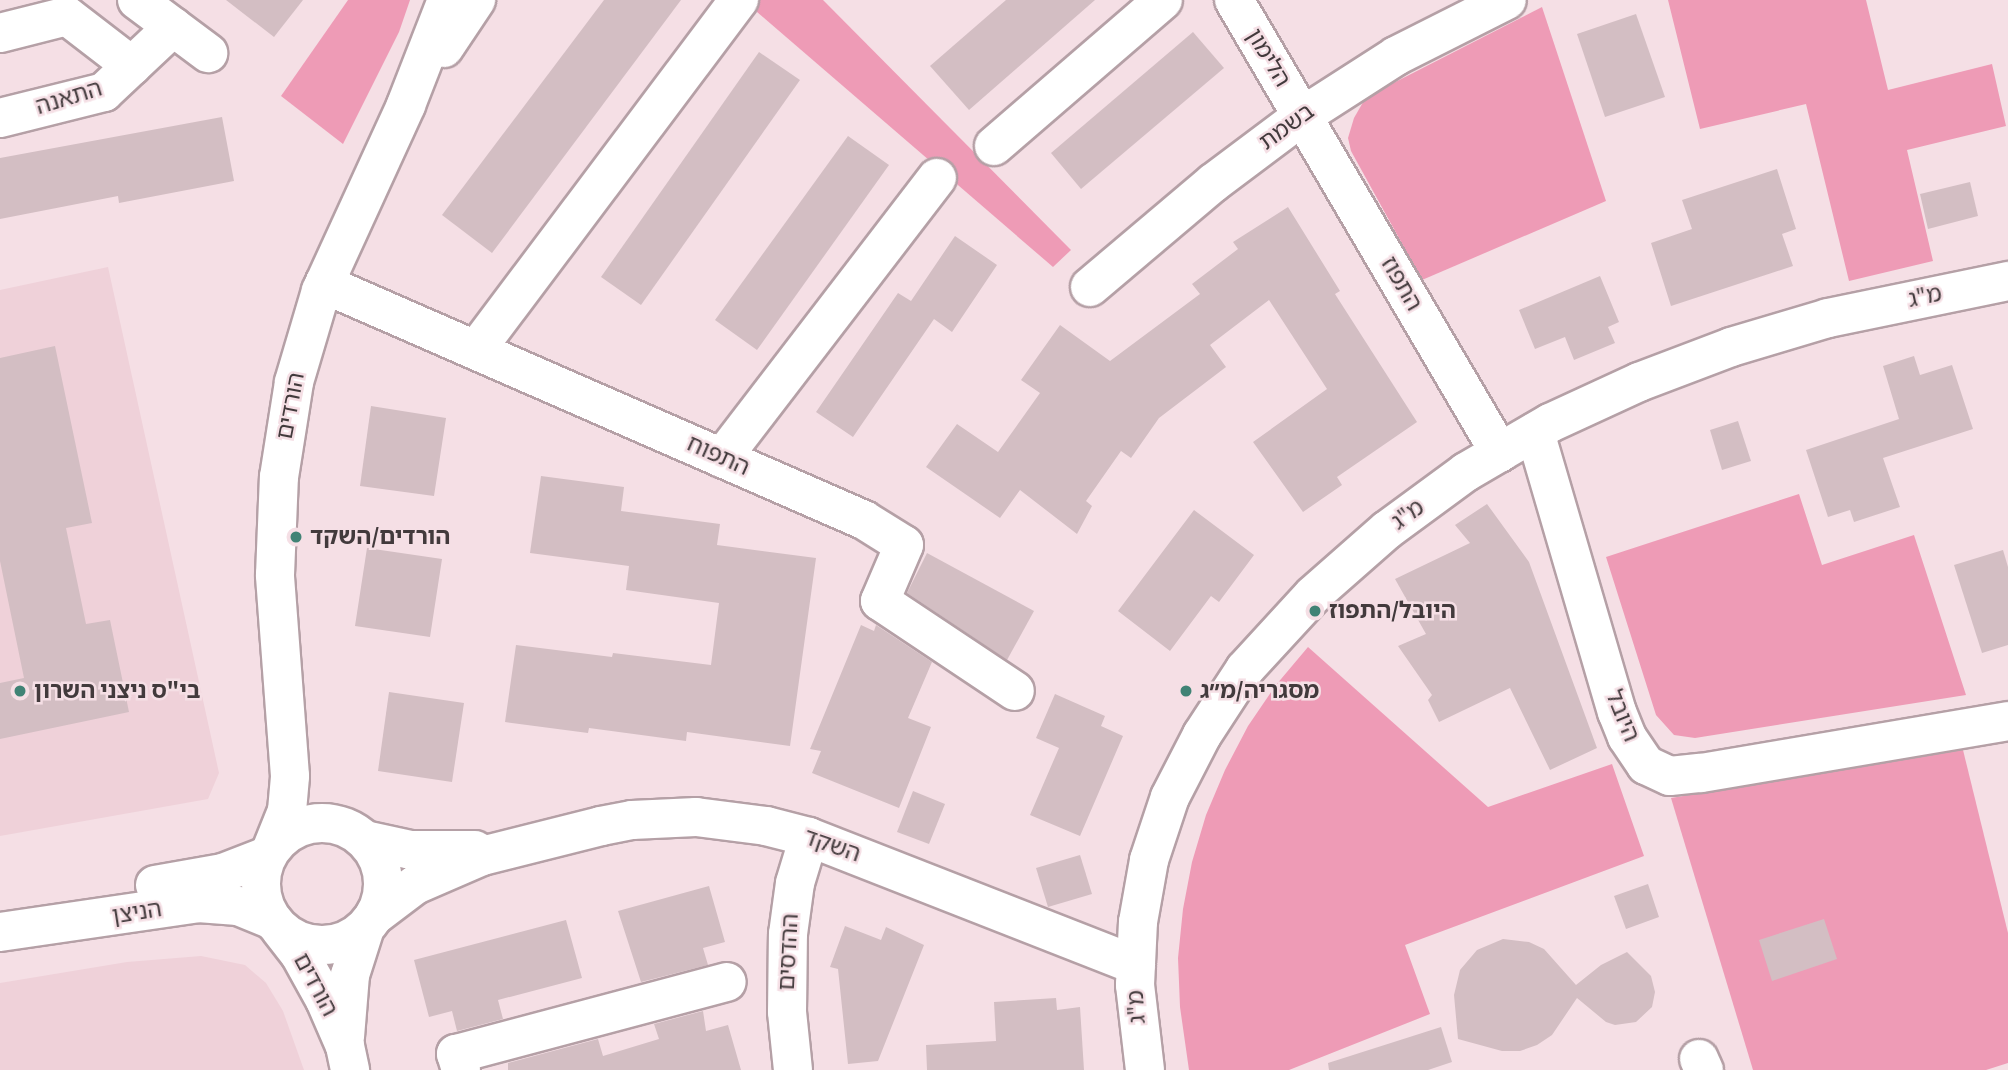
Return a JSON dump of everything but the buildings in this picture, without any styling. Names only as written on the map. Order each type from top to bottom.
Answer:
[{"type":"street","points":[[137,0],[208,53]]},
{"type":"street","name":"הורדים","points":[[270,852],[288,799],[288,728],[275,575],[279,477],[294,382],[324,284],[406,105],[447,0]]},
{"type":"street","name":"הורדים","points":[[406,105],[477,0]]},
{"type":"street","points":[[476,350],[739,0]]},
{"type":"street","points":[[994,146],[1163,0]]},
{"type":"street","name":"הלימון","points":[[1234,0],[1303,115]]},
{"type":"street","name":"בשמת","points":[[1090,287],[1213,183],[1303,115],[1396,56],[1507,0]]},
{"type":"street","name":"התאנה","points":[[0,33],[67,16],[132,66]]},
{"type":"street","name":"התאנה","points":[[0,118],[104,92],[173,27]]},
{"type":"street","name":"התפוז","points":[[1303,115],[1500,453]]},
{"type":"street","points":[[722,458],[937,178]]},
{"type":"street","name":"מ\"ג","points":[[1145,1070],[1135,985],[1138,922],[1149,860],[1170,797],[1202,735],[1245,670],[1313,595],[1387,530],[1466,472],[1535,432],[1639,382],[1731,347],[1828,318],[2008,281]]},
{"type":"street","name":"התפוח","points":[[324,284],[864,520],[904,545],[880,601],[1014,691]]},
{"type":"street","name":"היובל","points":[[1535,432],[1617,712],[1627,737],[1646,765],[1670,776],[1700,773],[2008,721]]},
{"type":"street","name":"הורדים","points":[[288,728],[309,778],[353,833]]},
{"type":"street","name":"השקד","points":[[370,922],[403,892],[427,878],[512,847],[601,825],[664,818],[731,820],[809,837],[1136,965]]},
{"type":"street","points":[[322,822],[353,833],[377,856],[383,875],[383,894],[370,922],[341,942],[322,945],[294,939],[275,924],[264,903],[260,884],[270,852],[286,834],[303,825],[322,822]]},
{"type":"street","name":"השקד","points":[[353,833],[397,849],[425,851],[512,847]]},
{"type":"street","name":"ההדסים","points":[[793,1070],[787,1012],[787,947],[795,883],[809,837]]},
{"type":"street","name":"הניצן","points":[[0,907],[223,873],[270,852]]},
{"type":"street","name":"הניצן","points":[[0,932],[198,903],[238,906],[275,924]]},
{"type":"street","name":"הורדים","points":[[348,1058],[348,987],[355,952],[370,922]]},
{"type":"street","name":"הורדים","points":[[275,924],[312,976],[348,1058]]},
{"type":"street","points":[[461,1070],[456,1054],[727,982]]},
{"type":"shaded area","points":[[348,0],[410,0],[399,32],[343,144],[281,96]]},
{"type":"shaded area","points":[[743,0],[823,0],[1071,250],[1053,267]]},
{"type":"shaded area","points":[[1668,0],[1866,0],[1888,90],[1992,64],[2006,126],[1907,150],[1933,261],[1849,281],[1806,104],[1700,129]]},
{"type":"shaded area","points":[[1542,7],[1606,201],[1422,280],[1351,151],[1348,138],[1354,118],[1366,97]]},
{"type":"shaded area","points":[[108,267],[219,773],[208,799],[0,836],[0,290]]},
{"type":"shaded area","points":[[1799,494],[1822,565],[1914,535],[1966,695],[1695,738],[1674,735],[1656,715],[1606,557]]},
{"type":"shaded area","points":[[1308,647],[1488,807],[1612,764],[1644,856],[1405,945],[1430,1014],[1289,1070],[1189,1070],[1180,1007],[1178,958],[1183,909],[1192,862],[1206,815],[1248,726],[1276,685]]},
{"type":"shaded area","points":[[1963,750],[2008,933],[2008,1063],[1986,1070],[1753,1070],[1671,798]]},
{"type":"shaded area","points":[[201,956],[245,965],[266,983],[283,1011],[304,1070],[0,1070],[0,983],[127,962]]},
{"type":"place","name":"הורדים/השקד","points":[[296,537]]},
{"type":"place","name":"היובל/התפוז","points":[[1315,611]]},
{"type":"place","name":"בי\"ס ניצני השרון","points":[[20,691]]},
{"type":"place","name":"מסגריה/מ״ג","points":[[1186,691]]}]
